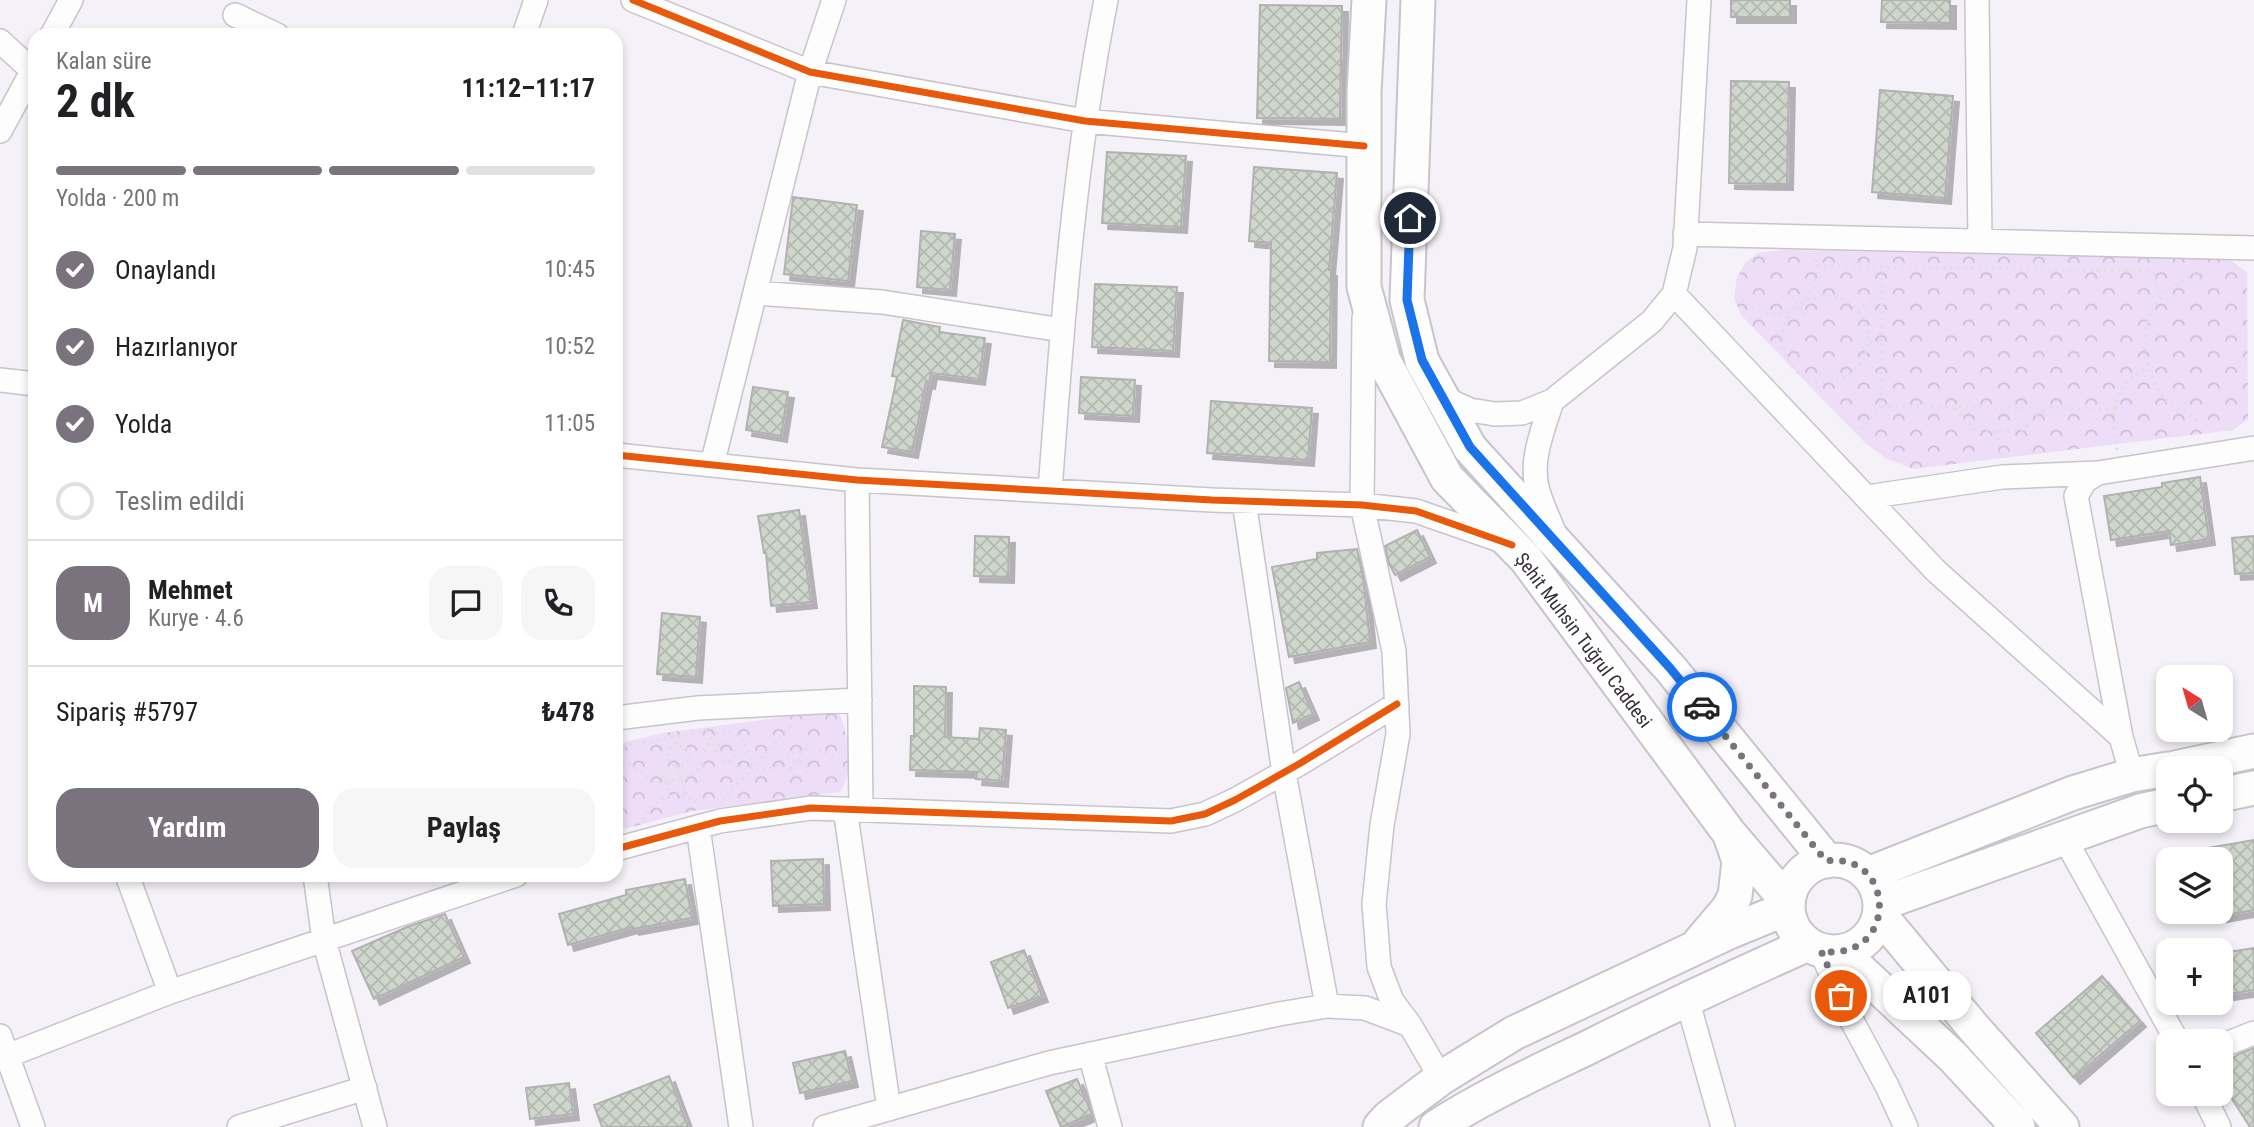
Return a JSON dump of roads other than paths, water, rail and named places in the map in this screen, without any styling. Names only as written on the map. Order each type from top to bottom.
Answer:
[{"type":"main road","name":"Şehit Muhsin Tuğrul Caddesi","points":[[1369,0],[1364,92],[1364,287],[1384,361],[1447,478],[1513,545],[1729,833],[1788,905]]},
{"type":"main road","name":"Şehit Muhsin Tuğrul Caddesi","points":[[1418,0],[1407,300],[1422,360],[1470,447],[1670,668],[1826,861]]},
{"type":"main road","points":[[2231,756],[2254,751]]},
{"type":"main road","points":[[1876,898],[2073,793],[2132,775],[2156,771]]},
{"type":"main road","points":[[2233,792],[2254,788]]},
{"type":"main road","points":[[1876,898],[2156,808]]},
{"type":"main road","points":[[1693,949],[1728,909],[1735,896],[1739,861],[1729,833]]},
{"type":"main road","points":[[2018,1127],[1953,1057],[1823,949],[1794,930],[1788,905],[1793,885],[1808,868],[1826,861],[1847,862],[1860,867],[1876,898],[1974,1028],[2062,1127]]},
{"type":"main road","points":[[1451,1123],[1687,999],[1823,949],[1857,947],[1868,939],[1876,928],[1876,898]]},
{"type":"main road","points":[[1380,1127],[1390,1116],[1441,1078],[1514,1033],[1788,905]]},
{"type":"street","points":[[56,28],[71,0]]},
{"type":"street","points":[[526,28],[536,0]]},
{"type":"street","points":[[633,0],[810,72],[1085,121],[1364,146]]},
{"type":"street","points":[[712,465],[810,72],[834,0]]},
{"type":"street","points":[[1050,491],[1062,330],[1085,121],[1106,0]]},
{"type":"street","points":[[1443,398],[1470,410],[1494,414],[1522,413],[1552,401],[1652,321],[1674,294],[1685,248],[1699,0]]},
{"type":"street","points":[[1977,0],[1980,242]]},
{"type":"street","points":[[235,15],[262,28]]},
{"type":"street","points":[[0,41],[28,65]]},
{"type":"street","points":[[0,131],[28,81]]},
{"type":"street","points":[[1685,234],[2254,248]]},
{"type":"street","points":[[1364,287],[1362,505],[1394,651],[1398,734],[1382,825],[1374,904],[1378,967],[1391,1002],[1410,1025],[1441,1078]]},
{"type":"street","points":[[755,293],[882,302],[1062,330]]},
{"type":"street","points":[[1674,294],[1936,571],[2121,737]]},
{"type":"street","points":[[0,380],[28,383]]},
{"type":"street","points":[[1552,401],[1537,449],[1535,468],[1538,490],[1559,545]]},
{"type":"street","points":[[1867,497],[2002,477],[2109,471],[2254,448]]},
{"type":"street","points":[[623,456],[857,480],[1362,505],[1416,511],[1513,545]]},
{"type":"street","points":[[2109,471],[2085,481],[2076,496],[2121,737],[2132,775]]},
{"type":"street","points":[[857,480],[860,700],[853,809],[889,1109]]},
{"type":"street","points":[[1244,501],[1284,773],[1327,1006]]},
{"type":"street","points":[[623,717],[698,708],[860,700]]},
{"type":"street","points":[[623,847],[720,821],[811,808],[1171,821],[1205,814],[1284,773],[1397,704]]},
{"type":"street","points":[[698,827],[741,1127]]},
{"type":"street","points":[[2065,839],[2170,1029]]},
{"type":"street","points":[[130,882],[170,992]]},
{"type":"street","points":[[316,882],[324,940],[375,1127]]},
{"type":"street","points":[[33,1127],[4,1046],[495,882]]},
{"type":"street","points":[[1823,949],[1851,1019],[1888,1086],[1906,1127]]},
{"type":"street","points":[[1687,999],[1723,1127]]},
{"type":"street","points":[[825,1127],[1049,1063],[1279,1014],[1327,1006],[1365,1008],[1410,1025]]},
{"type":"street","points":[[2233,1042],[2254,1034]]},
{"type":"street","points":[[1090,1054],[1110,1127]]},
{"type":"street","points":[[239,1127],[365,1088]]},
{"type":"street","points":[[2209,1106],[2219,1127]]},
{"type":"place","name":"A101","points":[[1841,996]]}]
